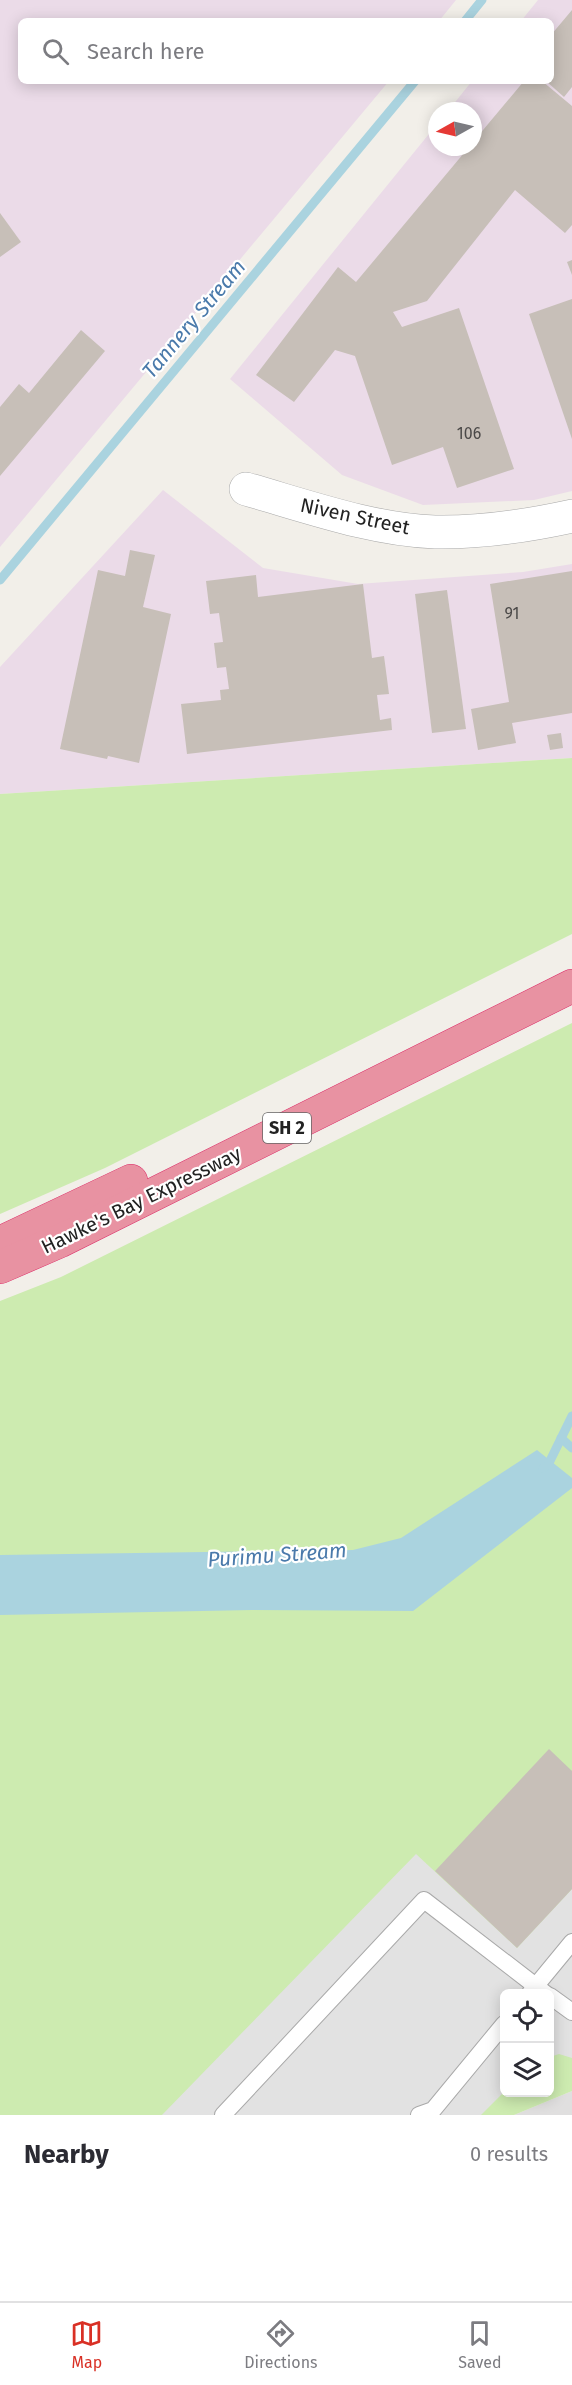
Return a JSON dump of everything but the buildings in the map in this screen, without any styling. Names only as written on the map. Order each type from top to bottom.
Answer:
[{"type":"highway","name":"Hawke's Bay Expressway","points":[[0,1244],[572,963]]},
{"type":"highway","name":"Hawke's Bay Expressway","points":[[0,1267],[60,1241],[572,986]]},
{"type":"street","name":"Niven Street","points":[[246,489],[364,522],[433,532],[500,530],[572,516]]},
{"type":"lane","points":[[223,2115],[424,1900],[536,1989]]},
{"type":"lane","points":[[542,1989],[572,1942]]},
{"type":"lane","points":[[554,2001],[572,2012]]},
{"type":"lane","points":[[419,2115],[433,2110],[500,2029]]},
{"type":"shaded area","points":[[0,0],[456,0],[441,18],[18,18],[18,84],[386,84],[0,547]]},
{"type":"shaded area","points":[[538,0],[572,0],[572,491],[534,500],[423,505],[342,475],[230,379],[428,135],[428,156],[482,156],[482,102],[455,102],[470,84],[554,84],[554,18],[523,18]]},
{"type":"shaded area","points":[[163,490],[263,568],[358,584],[523,572],[572,564],[572,758],[0,794],[0,667]]},
{"type":"shaded area","points":[[416,1854],[517,1948],[572,1889],[572,2058],[559,2054],[554,2056],[554,1989],[500,1989],[500,2096],[481,2115],[162,2115]]},
{"type":"shaded area","points":[[572,2091],[572,2115],[514,2115]]},
{"type":"green space","points":[[572,758],[572,934],[105,1168],[0,1214],[0,794]]},
{"type":"green space","points":[[572,1023],[572,2091],[514,2115],[0,2115],[0,1301],[61,1277]]},
{"type":"water","points":[[537,1450],[572,1478],[572,1488],[413,1611],[252,1610],[0,1615],[0,1555],[353,1550],[401,1538]]},
{"type":"waterway","name":"Tannery Stream","points":[[467,18],[482,0]]},
{"type":"waterway","name":"Tannery Stream","points":[[0,580],[413,84]]},
{"type":"waterway","name":"Purimu Stream","points":[[543,1468],[548,1465],[572,1416]]},
{"type":"waterway","points":[[561,1438],[572,1448]]}]
